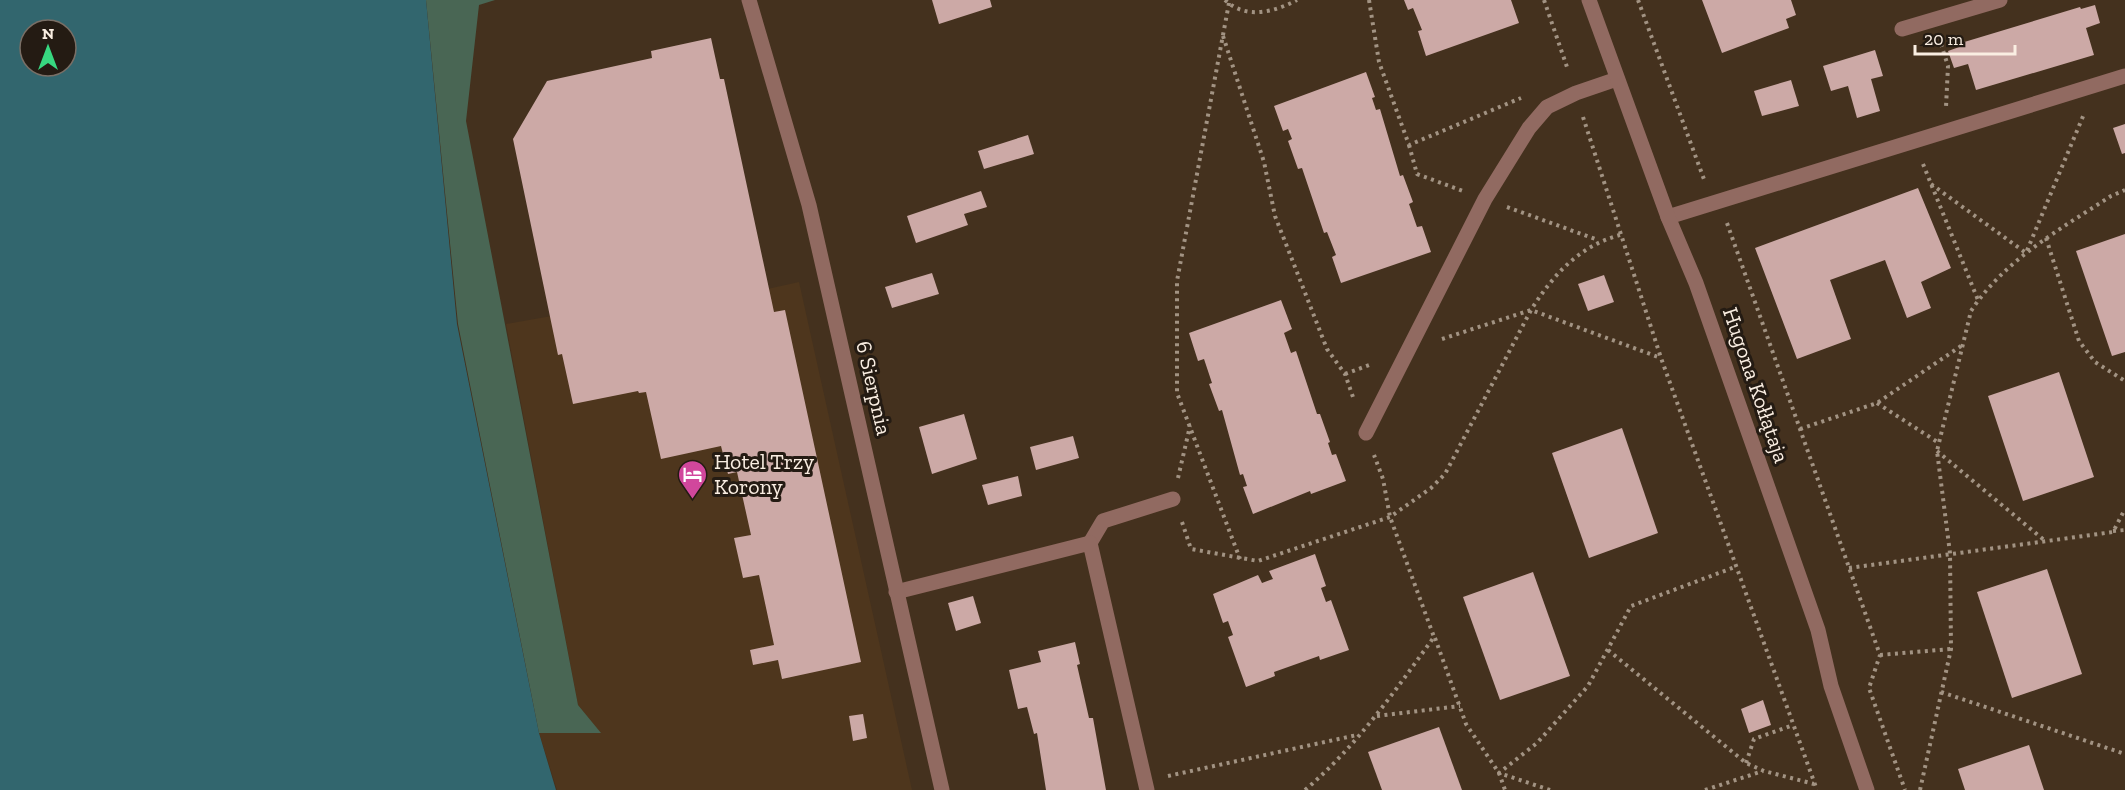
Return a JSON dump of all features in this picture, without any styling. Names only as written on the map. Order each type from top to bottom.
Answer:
[{"type":"street","name":"6 Sierpnia","points":[[749,0],[809,205],[942,790]]},
{"type":"street","name":"Hugona Kołłątaja","points":[[1589,0],[1668,217],[1696,283],[1818,630],[1831,686],[1867,790]]},
{"type":"street","points":[[1902,29],[2000,0]]},
{"type":"street","points":[[1668,217],[2125,76]]},
{"type":"street","points":[[1366,433],[1485,200],[1529,128],[1547,108],[1576,93],[1617,79]]},
{"type":"street","points":[[896,592],[1090,543],[1103,522],[1173,499]]},
{"type":"street","points":[[1090,543],[1146,786]]},
{"type":"path","points":[[1240,560],[1177,393],[1177,281],[1223,36],[1227,2],[1244,13],[1275,10],[1297,0]]},
{"type":"path","points":[[1369,0],[1379,62],[1409,145],[1527,95]]},
{"type":"path","points":[[1544,0],[1661,358],[1817,790]]},
{"type":"path","points":[[1638,0],[1714,203],[1730,228],[1880,655],[1869,688],[1905,790]]},
{"type":"path","points":[[1934,20],[1948,66],[1946,132]]},
{"type":"path","points":[[1223,36],[1264,162],[1275,216],[1327,349],[1345,374],[1383,479],[1390,517],[1466,724],[1499,773],[1505,790]]},
{"type":"path","points":[[2026,254],[2096,86]]},
{"type":"path","points":[[1914,141],[1978,300]]},
{"type":"path","points":[[1931,184],[2026,254]]},
{"type":"path","points":[[1920,790],[1951,649],[1950,553],[1937,451],[1971,311],[1978,300],[2046,238],[2111,196],[2125,190]]},
{"type":"path","points":[[1190,426],[1173,499],[1191,549],[1240,560],[1258,561],[1390,517],[1431,488],[1445,474],[1547,284],[1572,259],[1599,241],[1620,235]]},
{"type":"path","points":[[2046,238],[2079,341],[2095,362],[2125,381]]},
{"type":"path","points":[[1345,374],[1409,350],[1531,310],[1661,358]]},
{"type":"path","points":[[1800,429],[1877,403],[1962,345]]},
{"type":"path","points":[[1877,403],[1939,443]]},
{"type":"path","points":[[1937,451],[2044,540]]},
{"type":"path","points":[[2113,531],[2125,509]]},
{"type":"path","points":[[1849,568],[2125,530]]},
{"type":"path","points":[[1499,773],[1537,743],[1562,718],[1588,686],[1631,606],[1735,567]]},
{"type":"path","points":[[1305,790],[1326,772],[1377,716],[1434,637]]},
{"type":"path","points":[[1880,655],[1951,649]]},
{"type":"path","points":[[1608,650],[1746,763],[1764,771],[1815,784]]},
{"type":"path","points":[[1941,692],[2125,754]]},
{"type":"path","points":[[1377,716],[1460,706]]},
{"type":"path","points":[[1746,763],[1754,739],[1793,725]]},
{"type":"path","points":[[1146,786],[1358,735]]},
{"type":"path","points":[[1705,790],[1764,771]]},
{"type":"path","points":[[1499,773],[1550,790]]},
{"type":"shaded area","name":"Hotel Trzy Korony","points":[[799,282],[912,790],[557,790],[539,733],[600,733],[578,705],[506,324],[591,309],[648,316]]},
{"type":"green space","points":[[426,0],[495,0],[479,5],[466,121],[578,705],[601,733],[539,733],[458,324]]},
{"type":"water","points":[[0,0],[426,0],[457,324],[539,733],[556,790],[0,790]]},
{"type":"building","points":[[932,0],[990,0],[992,7],[939,24]]},
{"type":"building","points":[[1404,0],[1511,0],[1519,23],[1426,56],[1418,31],[1422,30],[1413,8],[1408,10]]},
{"type":"building","points":[[1702,0],[1791,0],[1796,15],[1786,19],[1789,28],[1722,53]]},
{"type":"building","points":[[2095,5],[2100,23],[2086,28],[2094,55],[1976,90],[1968,64],[1954,68],[1948,51],[1962,46],[1961,43],[2080,7],[2081,9]]},
{"type":"building","points":[[711,38],[720,79],[724,79],[774,312],[785,310],[861,662],[782,679],[778,660],[753,665],[750,650],[774,645],[759,575],[743,578],[734,538],[751,535],[737,472],[728,474],[721,446],[661,459],[646,392],[639,393],[638,391],[573,404],[562,354],[558,355],[513,139],[547,81],[652,58],[651,51]]},
{"type":"building","points":[[1875,50],[1883,76],[1871,79],[1880,111],[1857,118],[1848,86],[1831,91],[1823,66]]},
{"type":"building","points":[[1366,72],[1375,97],[1372,98],[1376,110],[1380,109],[1400,176],[1403,175],[1413,202],[1409,204],[1417,227],[1422,226],[1431,252],[1341,283],[1332,257],[1336,255],[1327,232],[1324,233],[1302,168],[1298,169],[1288,141],[1292,139],[1288,129],[1283,131],[1274,106]]},
{"type":"building","points":[[1791,80],[1799,106],[1762,116],[1754,91]]},
{"type":"building","points":[[2125,124],[2125,153],[2122,154],[2113,128]]},
{"type":"building","points":[[1028,135],[1034,154],[984,169],[978,151]]},
{"type":"building","points":[[1918,188],[1951,268],[1921,282],[1931,308],[1907,318],[1885,260],[1830,280],[1851,339],[1797,359],[1755,248]]},
{"type":"building","points":[[981,191],[987,207],[964,214],[968,225],[916,243],[907,216]]},
{"type":"building","points":[[2125,234],[2125,352],[2112,356],[2076,251]]},
{"type":"building","points":[[932,273],[939,294],[892,308],[885,287]]},
{"type":"building","points":[[1604,275],[1614,302],[1588,311],[1578,284]]},
{"type":"building","points":[[1281,300],[1292,329],[1284,333],[1291,353],[1296,351],[1317,414],[1320,414],[1330,442],[1328,443],[1332,455],[1336,454],[1346,481],[1311,494],[1310,491],[1253,514],[1243,487],[1247,486],[1243,474],[1240,475],[1222,410],[1219,411],[1209,384],[1212,383],[1204,359],[1198,361],[1189,333]]},
{"type":"building","points":[[2059,372],[2094,477],[2023,501],[1988,396]]},
{"type":"building","points":[[964,414],[977,459],[932,474],[919,427]]},
{"type":"building","points":[[1622,428],[1658,533],[1589,558],[1552,453]]},
{"type":"building","points":[[1073,436],[1079,458],[1036,470],[1030,447]]},
{"type":"building","points":[[1018,476],[1022,496],[988,505],[982,485]]},
{"type":"building","points":[[1315,554],[1326,586],[1321,588],[1326,602],[1331,600],[1349,650],[1320,660],[1319,656],[1274,672],[1275,676],[1246,687],[1228,637],[1233,635],[1228,621],[1223,623],[1213,594],[1258,575],[1262,583],[1273,579],[1269,571]]},
{"type":"building","points":[[2047,569],[2082,674],[2012,698],[1977,592]]},
{"type":"building","points":[[1533,572],[1570,676],[1500,700],[1463,597]]},
{"type":"building","points":[[973,596],[981,623],[956,631],[948,603]]},
{"type":"building","points":[[1075,642],[1080,664],[1077,665],[1089,718],[1093,718],[1106,790],[1046,790],[1037,733],[1034,734],[1027,707],[1018,709],[1009,670],[1041,662],[1038,651]]},
{"type":"building","points":[[1763,700],[1771,725],[1749,733],[1741,709]]},
{"type":"building","points":[[863,714],[867,738],[853,741],[849,716]]},
{"type":"building","points":[[1439,727],[1462,790],[1382,790],[1368,752]]},
{"type":"building","points":[[2029,745],[2044,790],[1965,790],[1958,769]]},
{"type":"place","name":"Hotel Trzy Korony","points":[[693,500]]}]
